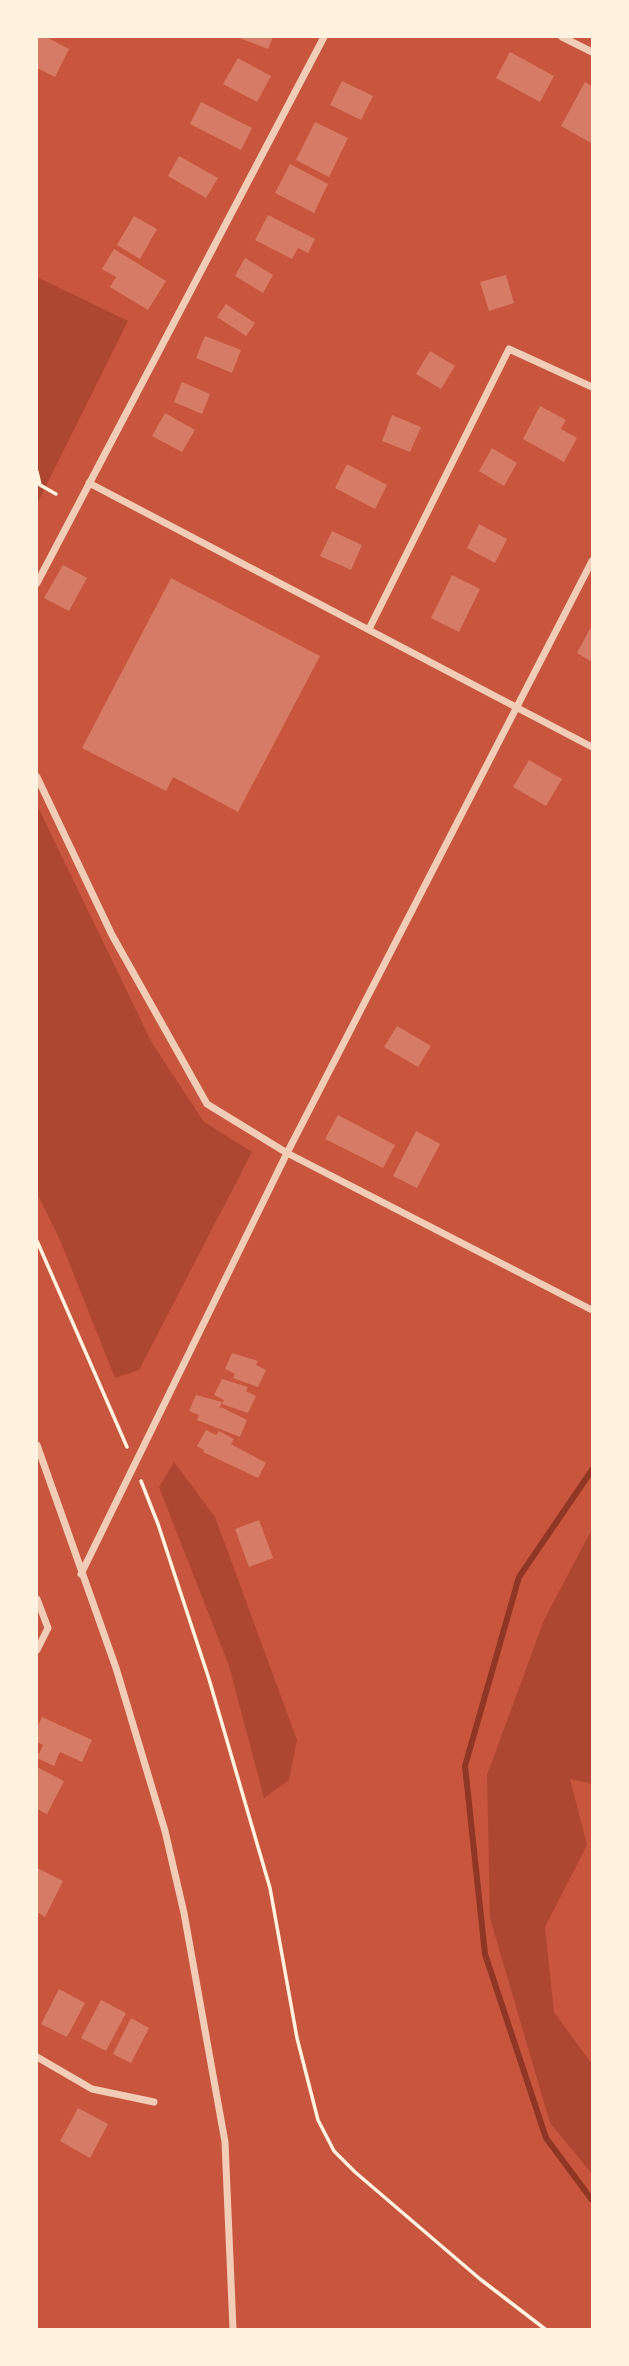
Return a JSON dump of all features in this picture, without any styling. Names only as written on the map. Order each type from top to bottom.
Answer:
[{"type":"street","points":[[37,583],[324,37]]},
{"type":"street","points":[[562,37],[592,52]]},
{"type":"street","points":[[369,629],[509,349],[592,387]]},
{"type":"street","points":[[89,483],[592,747]]},
{"type":"street","points":[[81,1574],[287,1153],[592,561]]},
{"type":"street","points":[[37,777],[62,835],[112,935],[207,1104],[287,1153],[592,1310]]},
{"type":"street","points":[[37,1445],[116,1668],[165,1831],[198,1981],[226,2142],[233,2329]]},
{"type":"street","points":[[37,1599],[48,1628],[37,1650]]},
{"type":"street","points":[[37,2057],[92,2089],[154,2102]]},
{"type":"path","points":[[37,472],[40,485],[56,494]]},
{"type":"path","points":[[37,1241],[108,1400]]},
{"type":"path","points":[[158,1524],[209,1679],[270,1888],[297,2038],[318,2120],[334,2151],[480,2279],[545,2329]]},
{"type":"shaded area","points":[[37,277],[128,321],[37,504]]},
{"type":"shaded area","points":[[37,805],[152,1043],[204,1122],[252,1152],[139,1370],[115,1378],[60,1240],[37,1193]]},
{"type":"shaded area","points":[[174,1462],[215,1517],[297,1740],[289,1780],[264,1798],[229,1666],[159,1487]]},
{"type":"shaded area","points":[[592,1529],[592,1784],[570,1779],[587,1845],[545,1927],[554,2012],[592,2064],[592,2174],[550,2123],[490,1918],[487,1775],[544,1620]]},
{"type":"building","points":[[37,37],[46,37],[69,49],[55,77],[37,68]]},
{"type":"building","points":[[237,37],[273,37],[268,49]]},
{"type":"building","points":[[510,52],[554,76],[540,102],[496,78]]},
{"type":"building","points":[[238,58],[271,76],[257,102],[223,84]]},
{"type":"building","points":[[342,81],[373,96],[361,120],[330,105]]},
{"type":"building","points":[[585,82],[592,86],[591,143],[561,126]]},
{"type":"building","points":[[201,102],[252,128],[241,150],[190,124]]},
{"type":"building","points":[[315,122],[348,138],[329,177],[296,160]]},
{"type":"building","points":[[179,156],[218,178],[206,198],[168,176]]},
{"type":"building","points":[[290,164],[328,184],[314,213],[275,193]]},
{"type":"building","points":[[268,215],[315,239],[308,253],[298,248],[292,259],[255,240]]},
{"type":"building","points":[[134,216],[157,229],[140,259],[117,245]]},
{"type":"building","points":[[114,249],[166,281],[148,310],[110,287],[116,277],[102,269]]},
{"type":"building","points":[[245,258],[273,275],[263,293],[235,276]]},
{"type":"building","points":[[506,275],[514,303],[489,311],[480,282]]},
{"type":"building","points":[[226,304],[255,323],[246,336],[217,317]]},
{"type":"building","points":[[205,336],[241,350],[232,373],[196,358]]},
{"type":"building","points":[[430,351],[455,366],[441,389],[416,374]]},
{"type":"building","points":[[182,382],[210,394],[202,414],[174,402]]},
{"type":"building","points":[[540,406],[566,420],[561,429],[577,438],[564,462],[523,439]]},
{"type":"building","points":[[165,413],[195,430],[182,452],[152,436]]},
{"type":"building","points":[[392,415],[421,427],[410,452],[382,441]]},
{"type":"building","points":[[492,448],[517,463],[504,486],[479,471]]},
{"type":"building","points":[[347,464],[387,485],[375,509],[335,488]]},
{"type":"building","points":[[479,524],[507,539],[495,563],[467,548]]},
{"type":"building","points":[[332,531],[362,545],[351,570],[320,556]]},
{"type":"building","points":[[63,565],[87,578],[69,611],[44,598]]},
{"type":"building","points":[[452,575],[480,589],[459,632],[431,618]]},
{"type":"building","points":[[171,578],[320,656],[238,812],[173,777],[166,791],[82,748]]},
{"type":"building","points":[[592,625],[592,662],[577,653]]},
{"type":"building","points":[[529,760],[562,779],[546,806],[513,787]]},
{"type":"building","points":[[397,1026],[431,1046],[418,1067],[384,1047]]},
{"type":"building","points":[[338,1115],[395,1145],[383,1168],[325,1139]]},
{"type":"building","points":[[416,1131],[440,1144],[417,1188],[393,1176]]},
{"type":"building","points":[[232,1353],[258,1361],[256,1365],[266,1370],[258,1387],[233,1378],[235,1374],[225,1369]]},
{"type":"building","points":[[222,1379],[248,1387],[246,1391],[256,1396],[248,1413],[222,1404],[224,1400],[214,1395]]},
{"type":"building","points":[[196,1395],[222,1402],[219,1409],[221,1407],[247,1420],[240,1437],[197,1420],[199,1415],[189,1411]]},
{"type":"building","points":[[206,1430],[216,1435],[219,1431],[234,1439],[231,1444],[266,1463],[258,1478],[203,1452],[204,1450],[197,1446]]},
{"type":"building","points":[[259,1520],[273,1558],[249,1567],[235,1529]]},
{"type":"building","points":[[42,1717],[92,1740],[82,1762],[60,1752],[54,1766],[37,1758],[43,1745],[37,1742],[37,1728]]},
{"type":"building","points":[[37,1767],[64,1781],[47,1814],[37,1809]]},
{"type":"building","points":[[37,1868],[63,1881],[45,1917],[37,1912]]},
{"type":"building","points":[[59,1989],[85,2003],[67,2037],[41,2024]]},
{"type":"building","points":[[101,2000],[126,2013],[106,2051],[81,2038]]},
{"type":"building","points":[[131,2018],[149,2028],[131,2063],[113,2054]]},
{"type":"building","points":[[78,2108],[108,2124],[90,2158],[60,2141]]},
{"type":"waterway","points":[[592,1470],[519,1577],[465,1766],[485,1954],[546,2138],[592,2200]]}]
